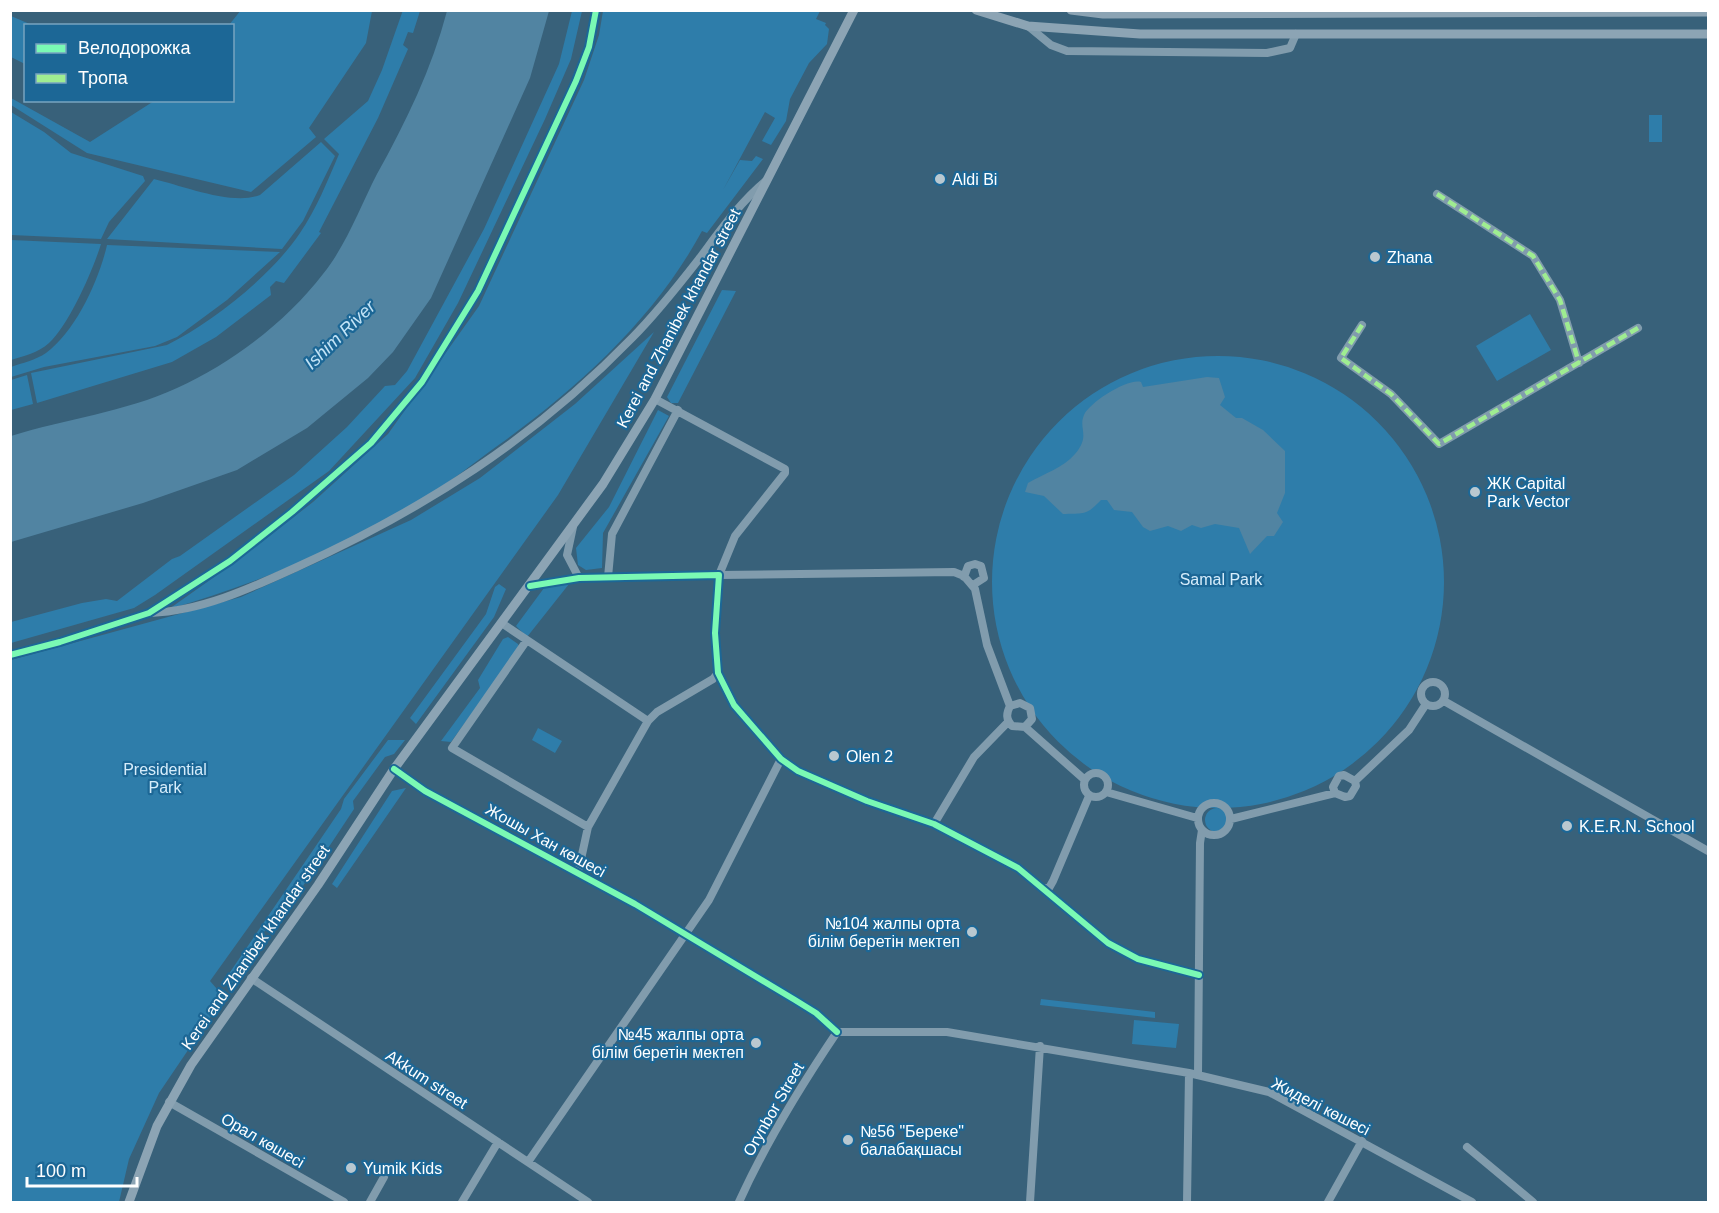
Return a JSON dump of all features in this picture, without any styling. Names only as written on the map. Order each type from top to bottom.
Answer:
[{"type":"main road","points":[[852,13],[864,10]]},
{"type":"main road","points":[[976,10],[1028,26],[1104,33],[1708,34]]},
{"type":"main road","points":[[1071,10],[1103,14],[1708,12]]},
{"type":"main road","name":"Kerei and Zhanibek khandar street","points":[[129,1203],[142,1161],[169,1102],[251,978],[318,885],[394,769],[429,721],[494,641],[503,624],[603,484],[656,399],[852,13]]},
{"type":"main road","points":[[1243,13],[1244,34]]},
{"type":"main road","points":[[1685,35],[1708,41]]},
{"type":"street","points":[[10,655],[60,642],[149,613],[212,574],[292,512],[370,443],[422,382],[478,291],[571,92],[589,47],[596,10]]},
{"type":"street","points":[[1028,26],[1051,45],[1066,51],[1221,58],[1279,52],[1290,48],[1296,34]]},
{"type":"street","points":[[149,613],[172,612],[256,586],[357,540],[411,511],[496,456],[574,395],[632,338],[663,303],[744,198],[768,179]]},
{"type":"street","points":[[1437,194],[1533,256],[1560,300],[1580,363]]},
{"type":"street","points":[[1362,325],[1341,358],[1391,394],[1439,444],[1638,328]]},
{"type":"street","points":[[656,399],[785,469],[785,473],[735,536],[719,575],[715,633],[718,673],[734,705],[781,759],[798,771],[867,801],[934,824],[1018,868],[1045,888],[1108,943],[1138,959],[1199,975]]},
{"type":"street","points":[[608,577],[614,527],[678,410]]},
{"type":"street","points":[[573,527],[567,555],[579,578]]},
{"type":"street","points":[[964,577],[968,566],[975,564],[981,566],[984,578],[974,585]]},
{"type":"street","points":[[530,586],[579,578],[608,577],[954,572],[974,585],[987,645],[1010,706]]},
{"type":"street","points":[[503,624],[648,721]]},
{"type":"street","points":[[527,640],[452,748],[588,827]]},
{"type":"street","points":[[578,873],[588,827],[648,721],[657,712],[713,679],[718,673]]},
{"type":"street","points":[[1426,704],[1421,691],[1430,682],[1438,683],[1444,688],[1444,701]]},
{"type":"street","points":[[1426,704],[1437,706],[1444,701]]},
{"type":"street","points":[[1444,701],[1708,851]]},
{"type":"street","points":[[1020,703],[1030,708],[1032,719],[1025,727],[1018,728],[1008,722],[1006,714],[1010,706],[1020,703]]},
{"type":"street","points":[[1354,781],[1409,730],[1426,704]]},
{"type":"street","points":[[934,824],[974,757],[1008,722]]},
{"type":"street","points":[[1025,727],[1085,780]]},
{"type":"street","points":[[528,1162],[709,900],[781,759]]},
{"type":"street","name":"Жошы Хан көшесі","points":[[394,769],[425,791],[635,904],[816,1013],[837,1032]]},
{"type":"street","points":[[1099,773],[1107,781],[1106,792],[1100,797],[1089,796],[1084,790],[1088,775],[1099,773]]},
{"type":"street","points":[[1231,819],[1335,793],[1345,797],[1350,796],[1356,786],[1354,781],[1344,775],[1339,776],[1334,781],[1335,793]]},
{"type":"street","points":[[1106,792],[1197,818]]},
{"type":"street","points":[[1045,888],[1049,888],[1053,881],[1089,796]]},
{"type":"street","points":[[1187,1203],[1199,975],[1202,830],[1197,818],[1200,810],[1206,804],[1215,802],[1223,805],[1229,811],[1231,819],[1228,828],[1222,834],[1214,836],[1202,830]]},
{"type":"street","name":"Akkum street","points":[[251,978],[588,1203]]},
{"type":"street","name":"Жиделі көшесі","points":[[837,1032],[947,1032],[1040,1046],[1193,1074],[1269,1092],[1472,1203]]},
{"type":"street","name":"Orynbor Street","points":[[739,1203],[757,1163],[795,1095],[837,1032]]},
{"type":"street","points":[[1030,1203],[1040,1046]]},
{"type":"street","name":"Орал көшесі","points":[[169,1102],[344,1203]]},
{"type":"street","points":[[1328,1203],[1362,1141]]},
{"type":"street","points":[[462,1203],[498,1142]]},
{"type":"street","points":[[1467,1147],[1533,1203]]},
{"type":"street","points":[[370,1203],[384,1177]]},
{"type":"street","points":[[1519,1203],[1524,1194]]},
{"type":"green space","points":[[241,10],[372,11],[366,43],[309,128],[316,137],[251,192],[87,153],[11,105],[11,98],[90,142],[152,102],[234,102],[234,24],[230,24]]},
{"type":"green space","points":[[403,10],[420,11],[413,33],[408,32],[403,45],[408,49],[378,118],[319,232],[321,233],[284,283],[276,281],[270,287],[271,295],[216,337],[172,362],[37,403],[31,373],[167,345],[222,311],[257,281],[288,249],[306,224],[339,154],[324,139],[368,101],[382,70]]},
{"type":"green space","points":[[572,11],[582,11],[571,59],[458,303],[415,378],[329,471],[155,595],[134,608],[11,643],[11,622],[82,603],[106,599],[117,601],[172,559],[180,556],[294,475],[347,427],[385,386],[395,385],[407,371],[484,229],[559,64]]},
{"type":"green space","points":[[603,11],[820,11],[816,19],[826,23],[829,29],[827,44],[809,63],[790,99],[786,121],[771,145],[762,141],[775,118],[765,112],[723,190],[740,160],[752,161],[756,156],[763,159],[707,233],[702,231],[662,293],[638,322],[613,349],[558,399],[436,491],[365,532],[301,562],[236,588],[169,609],[241,558],[313,502],[388,434],[479,306],[584,80],[599,35]]},
{"type":"green space","points":[[11,16],[30,24],[24,24],[24,64],[11,57]]},
{"type":"green space","points":[[11,112],[44,132],[71,153],[143,176],[145,181],[109,222],[101,239],[11,235]]},
{"type":"green space","points":[[1649,115],[1662,115],[1662,142],[1649,142]]},
{"type":"green space","points":[[321,142],[335,156],[303,221],[282,249],[107,239],[154,179],[222,197],[249,198],[260,195]]},
{"type":"green space","points":[[11,240],[101,244],[80,296],[57,335],[31,354],[11,360]]},
{"type":"green space","points":[[107,245],[280,252],[227,300],[177,337],[155,346],[44,367],[11,377],[11,367],[46,353],[67,332],[92,289]]},
{"type":"green space","points":[[722,290],[736,291],[678,403],[671,403],[667,397]]},
{"type":"green space","points":[[1530,314],[1551,350],[1497,381],[1476,346]]},
{"type":"green space","name":"Presidential Park","points":[[654,332],[558,495],[210,981],[224,997],[159,1093],[129,1159],[119,1202],[11,1202],[11,660],[241,597],[411,520],[480,478],[575,404]]},
{"type":"green space","name":"Samal Park","points":[[1218,356],[1262,360],[1305,373],[1344,394],[1378,422],[1406,456],[1427,495],[1440,538],[1444,582],[1440,626],[1427,669],[1406,708],[1378,742],[1344,770],[1305,791],[1262,804],[1218,808],[1174,804],[1131,791],[1092,770],[1058,742],[1030,708],[1009,669],[996,626],[992,582],[996,538],[1009,495],[1030,456],[1058,422],[1092,394],[1131,373],[1174,360]]},
{"type":"green space","points":[[27,375],[33,404],[11,410],[11,380]]},
{"type":"green space","points":[[658,410],[669,416],[603,533],[602,568],[586,570],[578,565],[576,548],[609,507]]},
{"type":"green space","points":[[499,584],[506,589],[494,617],[416,724],[410,718],[486,614],[495,587]]},
{"type":"green space","points":[[569,584],[527,637],[516,626],[544,588]]},
{"type":"green space","points":[[508,637],[518,644],[519,648],[451,742],[441,741],[480,688],[478,680],[503,639]]},
{"type":"green space","points":[[538,728],[562,741],[555,753],[532,740]]},
{"type":"green space","points":[[388,740],[405,740],[394,754],[385,757],[353,801],[354,809],[299,892],[288,898],[264,932],[265,941],[254,961],[232,983],[226,978],[341,809],[344,799]]},
{"type":"green space","points":[[406,788],[337,888],[332,884],[392,791]]},
{"type":"green space","points":[[1217,808],[1226,811],[1229,820],[1226,829],[1217,832],[1208,829],[1205,820],[1208,811]]},
{"type":"green space","points":[[1041,999],[1155,1012],[1155,1018],[1040,1005]]},
{"type":"green space","points":[[1134,1020],[1179,1024],[1176,1048],[1132,1044]]},
{"type":"water","name":"Ishim River","points":[[447,11],[549,11],[530,78],[431,298],[393,352],[368,378],[307,428],[237,470],[143,503],[11,542],[11,436],[137,403],[198,378],[257,340],[292,309],[323,274],[346,238],[408,115],[434,53]]},
{"type":"water","points":[[1207,377],[1219,378],[1225,397],[1220,405],[1236,418],[1242,418],[1263,430],[1285,451],[1285,493],[1277,513],[1283,522],[1274,536],[1267,536],[1250,554],[1239,528],[1215,524],[1201,528],[1192,525],[1181,531],[1168,526],[1150,531],[1143,527],[1132,512],[1114,510],[1107,500],[1101,500],[1084,513],[1063,514],[1044,496],[1025,492],[1028,483],[1059,467],[1075,454],[1082,442],[1084,415],[1110,392],[1135,382],[1141,382],[1143,387]]},
{"type":"marked path","points":[[1437,194],[1533,256],[1560,300],[1579,363]]},
{"type":"marked path","points":[[1362,325],[1341,358],[1391,394],[1439,444],[1638,328]]},
{"type":"cycle path","points":[[10,655],[60,642],[149,613],[230,561],[292,512],[371,443],[422,382],[478,291],[576,81],[589,47],[596,10]]},
{"type":"cycle path","points":[[530,586],[579,578],[719,575],[715,633],[718,673],[734,705],[781,759],[798,771],[867,801],[934,824],[1018,868],[1108,943],[1138,959],[1199,975]]},
{"type":"cycle path","points":[[394,769],[425,791],[635,904],[816,1013],[837,1032]]},
{"type":"place","name":"Aldi Bi","points":[[940,179]]},
{"type":"place","name":"Zhana","points":[[1375,257]]},
{"type":"place","name":"ЖК Capital Park Vector","points":[[1475,492]]},
{"type":"place","name":"Olen 2","points":[[834,756]]},
{"type":"place","name":"K.E.R.N. School","points":[[1567,826]]},
{"type":"place","name":"№104 жалпы орта білім беретін мектеп","points":[[972,932]]},
{"type":"place","name":"№45 жалпы орта білім беретін мектеп","points":[[756,1043]]},
{"type":"place","name":"№56 \"Береке\" балабақшасы","points":[[848,1140]]},
{"type":"place","name":"Yumik Kids","points":[[351,1168]]}]
